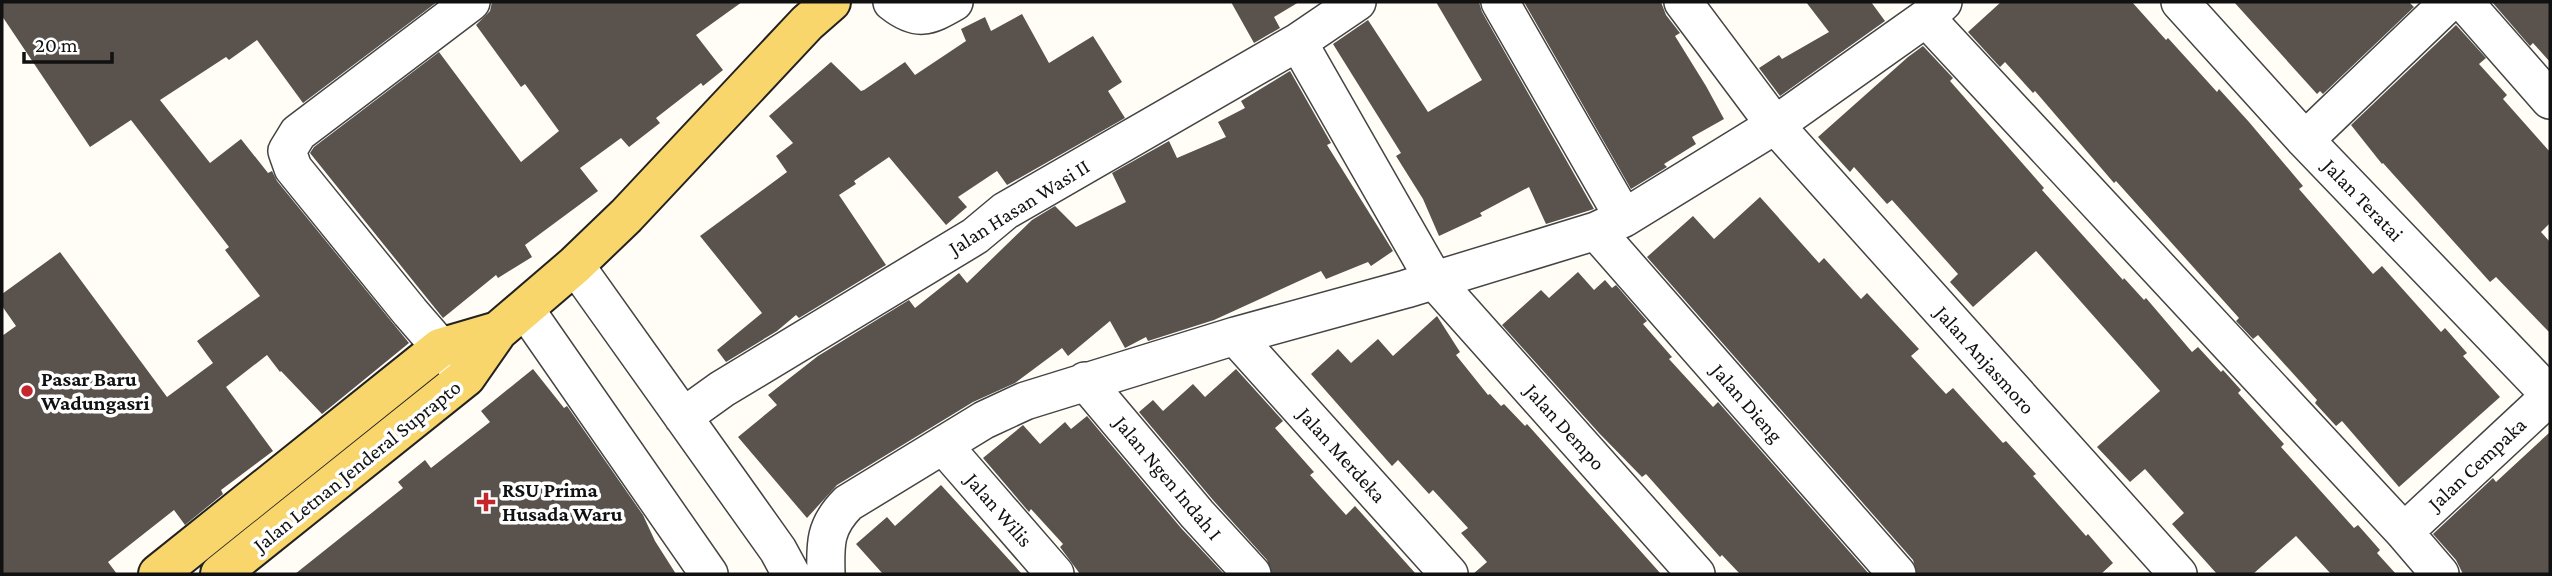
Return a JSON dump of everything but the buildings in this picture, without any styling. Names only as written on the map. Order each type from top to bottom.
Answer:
[{"type":"main road","points":[[512,320],[626,216],[769,62],[831,2]]},
{"type":"main road","name":"Jalan Letnan Jenderal Suprapto","points":[[440,348],[512,320]]},
{"type":"main road","name":"Jalan Letnan Jenderal Suprapto","points":[[220,574],[466,377],[512,320]]},
{"type":"main road","points":[[158,574],[440,348]]},
{"type":"street","points":[[466,377],[293,168],[287,151],[298,133],[471,2]]},
{"type":"street","points":[[892,2],[904,12],[919,16],[930,16],[954,2]]},
{"type":"street","name":"Jalan Hasan Wasi II","points":[[683,417],[722,389],[975,236],[1005,211],[1298,42],[1357,2]]},
{"type":"street","name":"Jalan Dieng","points":[[1500,2],[1610,224],[1897,574]]},
{"type":"street","name":"Jalan Anjasmoro","points":[[1683,2],[1784,135],[2178,574]]},
{"type":"street","name":"Jalan Teratai","points":[[2180,2],[2305,140],[2550,396]]},
{"type":"street","points":[[2305,140],[2449,2]]},
{"type":"street","points":[[2463,2],[2550,100]]},
{"type":"street","points":[[827,574],[825,542],[835,516],[848,503],[984,421],[1025,401],[1084,381],[1434,281],[1610,224],[1784,135],[1934,10],[2441,574]]},
{"type":"street","name":"Jalan Dempo","points":[[1298,42],[1434,281],[1696,574]]},
{"type":"street","points":[[575,265],[778,550],[791,574]]},
{"type":"street","points":[[512,320],[709,574]]},
{"type":"street","name":"Jalan Merdeka","points":[[1235,336],[1449,574]]},
{"type":"street","name":"Jalan Ngen Indah I","points":[[1084,381],[1252,574]]},
{"type":"street","name":"Jalan Cempaka","points":[[2404,532],[2550,396]]},
{"type":"street","name":"Jalan Wilis","points":[[943,445],[1055,574]]},
{"type":"place","name":"Pasar Baru Wadungasri","points":[[27,391]]},
{"type":"place","name":"RSU Prima Husada Waru","points":[[486,502]]}]
